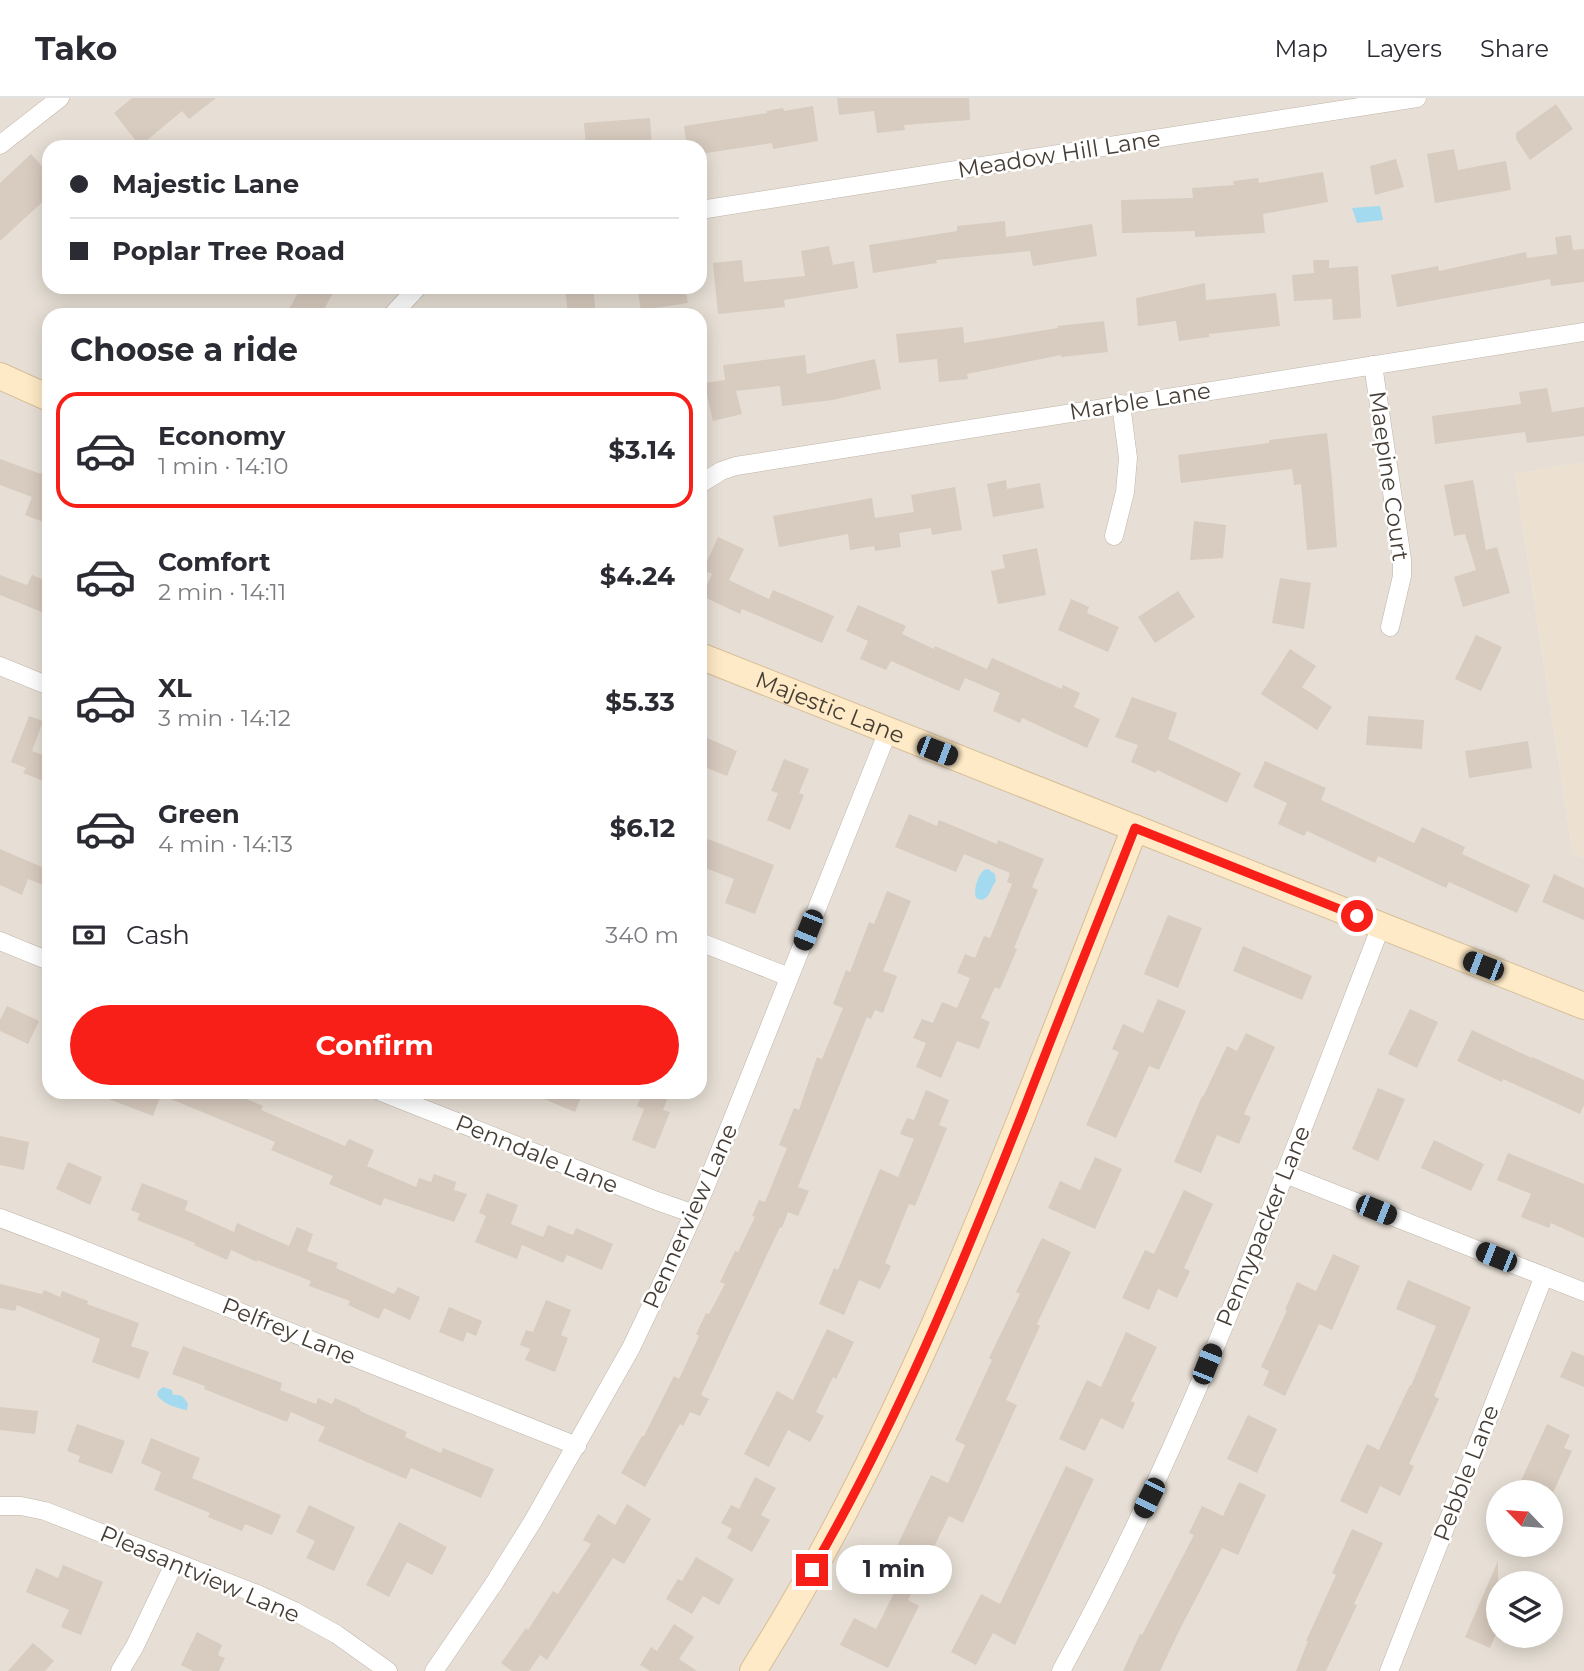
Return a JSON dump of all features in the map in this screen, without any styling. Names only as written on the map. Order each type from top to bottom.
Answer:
[{"type":"street","points":[[0,145],[60,98]]},
{"type":"street","name":"Meadow Hill Lane","points":[[707,209],[1417,98]]},
{"type":"street","points":[[398,308],[412,294]]},
{"type":"street","name":"Marble Lane","points":[[707,480],[736,466],[1584,332]]},
{"type":"street","name":"Maepine Court","points":[[1373,365],[1402,558],[1402,576],[1390,627]]},
{"type":"street","points":[[0,376],[42,395]]},
{"type":"street","points":[[1115,536],[1125,492],[1128,458],[1122,404]]},
{"type":"street","name":"Majestic Lane","points":[[707,659],[1584,1006]]},
{"type":"street","points":[[0,667],[42,683]]},
{"type":"street","name":"Pennerview Lane","points":[[434,1671],[533,1521],[631,1348],[694,1214],[888,731]]},
{"type":"street","points":[[753,1671],[868,1468],[911,1378],[983,1212],[1135,828]]},
{"type":"street","name":"Pennypacker Lane","points":[[1061,1671],[1120,1558],[1203,1376],[1381,926]]},
{"type":"street","points":[[0,942],[42,958]]},
{"type":"street","points":[[707,945],[789,977]]},
{"type":"street","name":"Penndale Lane","points":[[399,1099],[694,1214]]},
{"type":"street","points":[[1285,1174],[1584,1292]]},
{"type":"street","name":"Pelfrey Lane","points":[[0,1219],[577,1446]]},
{"type":"street","name":"Pebble Lane","points":[[1389,1671],[1544,1276]]},
{"type":"street","name":"Pleasantview Lane","points":[[0,1506],[21,1506],[46,1511],[257,1594],[336,1634],[388,1671]]},
{"type":"street","points":[[120,1671],[135,1646],[175,1562]]},
{"type":"shaded area","points":[[0,98],[1584,98],[1584,462],[1515,474],[1573,854],[1584,858],[1584,1671],[0,1671]]},
{"type":"shaded area","points":[[1584,462],[1584,858],[1573,854],[1515,474]]},
{"type":"water","points":[[1380,206],[1383,220],[1357,223],[1352,208]]},
{"type":"water","points":[[988,869],[995,874],[996,881],[989,895],[982,900],[976,898],[976,887],[982,872]]},
{"type":"water","points":[[163,1387],[172,1390],[173,1395],[184,1398],[188,1404],[187,1410],[163,1401],[157,1395]]},
{"type":"building","points":[[132,98],[216,98],[189,119],[182,111],[147,140],[135,140],[114,113]]},
{"type":"building","points":[[837,98],[969,98],[970,120],[904,125],[905,130],[877,133],[874,111],[839,115]]},
{"type":"building","points":[[1556,104],[1573,129],[1530,160],[1516,139],[1516,133]]},
{"type":"building","points":[[813,106],[818,141],[773,149],[772,143],[707,153],[707,140],[686,140],[684,126],[783,108],[784,111]]},
{"type":"building","points":[[650,118],[652,140],[585,140],[584,123]]},
{"type":"building","points":[[1454,149],[1458,170],[1506,161],[1511,190],[1435,203],[1427,154]]},
{"type":"building","points":[[31,154],[42,166],[42,202],[0,241],[0,183]]},
{"type":"building","points":[[1396,159],[1404,187],[1375,195],[1370,166]]},
{"type":"building","points":[[1323,172],[1328,202],[1263,214],[1265,233],[1195,237],[1195,231],[1122,233],[1121,200],[1193,198],[1192,188],[1234,185],[1233,181],[1258,178],[1259,183]]},
{"type":"building","points":[[1005,221],[1006,237],[1092,224],[1097,256],[1033,266],[1030,251],[936,260],[937,263],[873,273],[869,245],[957,231],[957,226]]},
{"type":"building","points":[[1571,235],[1573,250],[1584,249],[1584,282],[1551,286],[1550,279],[1397,307],[1391,275],[1438,266],[1439,271],[1526,252],[1527,258],[1557,254],[1555,237]]},
{"type":"building","points":[[829,246],[833,265],[854,261],[858,288],[784,300],[785,307],[718,314],[713,263],[742,260],[744,282],[805,276],[801,251]]},
{"type":"building","points":[[1313,260],[1329,260],[1329,268],[1358,266],[1361,318],[1333,320],[1332,299],[1294,301],[1292,275],[1314,273]]},
{"type":"building","points":[[1205,283],[1206,300],[1276,293],[1280,326],[1209,334],[1209,337],[1179,341],[1176,321],[1138,326],[1136,298]]},
{"type":"building","points":[[297,294],[332,294],[325,308],[290,308]]},
{"type":"building","points":[[566,294],[594,294],[595,308],[567,308]]},
{"type":"building","points":[[638,294],[686,294],[688,303],[641,308]]},
{"type":"building","points":[[1104,321],[1108,352],[1061,355],[967,374],[968,379],[939,382],[937,359],[899,363],[896,334],[963,327],[964,343],[1058,328],[1057,326]]},
{"type":"building","points":[[805,355],[807,374],[875,359],[881,389],[832,400],[782,406],[780,386],[736,391],[742,414],[713,421],[707,383],[725,380],[723,365]]},
{"type":"building","points":[[1547,388],[1552,412],[1584,407],[1584,436],[1527,443],[1525,432],[1435,444],[1432,416],[1521,404],[1519,392]]},
{"type":"building","points":[[1327,433],[1337,547],[1307,550],[1301,484],[1294,485],[1292,469],[1181,483],[1178,455]]},
{"type":"building","points":[[0,459],[41,474],[42,471],[42,521],[25,515],[32,497],[0,485]]},
{"type":"building","points":[[1006,480],[1007,489],[1040,483],[1044,508],[993,517],[987,484]]},
{"type":"building","points":[[1473,480],[1486,550],[1497,547],[1510,593],[1463,607],[1454,577],[1476,570],[1465,534],[1454,536],[1444,485]]},
{"type":"building","points":[[955,487],[962,530],[932,535],[931,528],[899,533],[901,547],[875,551],[874,546],[850,550],[848,534],[779,547],[773,516],[872,498],[875,518],[914,512],[911,495]]},
{"type":"building","points":[[1194,521],[1226,525],[1223,558],[1190,560]]},
{"type":"building","points":[[718,537],[744,549],[729,580],[769,599],[773,590],[834,616],[822,643],[742,609],[740,614],[707,598],[707,585],[712,574],[707,572],[707,561]]},
{"type":"building","points":[[1037,548],[1046,595],[998,604],[991,571],[1005,568],[1002,555]]},
{"type":"building","points":[[0,575],[27,585],[32,575],[42,579],[42,612],[0,595]]},
{"type":"building","points":[[1280,578],[1311,583],[1304,629],[1272,623]]},
{"type":"building","points":[[1178,591],[1195,617],[1155,643],[1138,617]]},
{"type":"building","points":[[1071,599],[1089,607],[1087,613],[1119,627],[1108,652],[1058,630]]},
{"type":"building","points":[[858,605],[906,626],[902,634],[934,649],[935,646],[987,669],[992,658],[1062,689],[1063,685],[1080,693],[1074,707],[1100,719],[1087,748],[1022,718],[1020,723],[993,711],[1000,693],[965,678],[959,691],[891,661],[886,670],[860,659],[868,641],[846,631]]},
{"type":"building","points":[[1476,635],[1502,647],[1481,691],[1455,679]]},
{"type":"building","points":[[1290,649],[1316,666],[1302,687],[1332,707],[1317,730],[1261,694]]},
{"type":"building","points":[[1132,697],[1177,713],[1168,739],[1241,773],[1227,803],[1157,770],[1156,773],[1131,762],[1138,745],[1115,737]]},
{"type":"building","points":[[29,716],[42,721],[32,751],[42,755],[42,780],[23,773],[26,768],[11,762]]},
{"type":"building","points":[[1368,716],[1424,720],[1422,749],[1366,745]]},
{"type":"building","points":[[707,738],[737,751],[727,776],[707,768]]},
{"type":"building","points":[[1528,741],[1532,768],[1469,778],[1465,751]]},
{"type":"building","points":[[784,759],[809,769],[799,793],[804,795],[790,830],[767,820],[778,793],[771,791]]},
{"type":"building","points":[[1265,761],[1326,788],[1321,800],[1414,843],[1422,827],[1465,847],[1462,854],[1530,885],[1517,913],[1449,882],[1446,888],[1378,856],[1375,863],[1307,831],[1304,836],[1278,824],[1287,803],[1253,787]]},
{"type":"building","points":[[909,814],[937,826],[939,820],[997,844],[998,840],[1044,859],[1032,887],[1038,890],[1014,948],[1017,949],[1000,989],[995,987],[981,1018],[990,1022],[979,1049],[957,1041],[941,1078],[916,1067],[926,1043],[913,1038],[922,1019],[933,1023],[942,1002],[957,1008],[970,978],[957,973],[965,954],[975,958],[984,936],[990,938],[1012,884],[1007,882],[1010,873],[964,854],[956,872],[895,847]]},
{"type":"building","points":[[708,839],[774,865],[755,914],[725,903],[734,879],[707,869]]},
{"type":"building","points":[[0,849],[42,867],[42,884],[28,879],[22,895],[0,885]]},
{"type":"building","points":[[1554,874],[1584,888],[1584,920],[1542,902]]},
{"type":"building","points":[[887,891],[911,901],[883,971],[897,976],[883,1013],[875,1010],[871,1019],[867,1017],[798,1187],[809,1191],[798,1216],[788,1212],[782,1228],[780,1227],[701,1395],[709,1399],[700,1416],[690,1412],[683,1426],[680,1424],[645,1487],[621,1473],[644,1436],[674,1376],[679,1379],[699,1336],[696,1334],[706,1313],[709,1314],[725,1284],[720,1282],[755,1217],[752,1216],[759,1200],[765,1202],[787,1148],[779,1145],[794,1108],[799,1110],[817,1057],[822,1059],[843,1008],[833,1004],[846,970],[850,972],[869,922],[874,924]]},
{"type":"building","points":[[1168,915],[1202,928],[1178,988],[1144,974]]},
{"type":"building","points":[[1243,946],[1312,976],[1302,1000],[1233,971]]},
{"type":"building","points":[[1158,999],[1186,1011],[1159,1070],[1149,1066],[1116,1138],[1086,1125],[1119,1052],[1112,1049],[1123,1024],[1143,1033]]},
{"type":"building","points":[[7,1006],[39,1021],[28,1044],[0,1031],[0,1020]]},
{"type":"building","points":[[1410,1009],[1438,1022],[1417,1068],[1388,1054]]},
{"type":"building","points":[[1472,1030],[1584,1080],[1584,1105],[1580,1114],[1457,1061]]},
{"type":"building","points":[[1246,1033],[1275,1047],[1244,1114],[1251,1117],[1239,1144],[1217,1135],[1201,1173],[1174,1162],[1227,1046],[1237,1051]]},
{"type":"building","points":[[1378,1088],[1405,1099],[1378,1161],[1352,1149]]},
{"type":"building","points":[[926,1090],[949,1100],[939,1125],[947,1128],[915,1206],[909,1204],[885,1263],[891,1266],[880,1289],[859,1280],[844,1315],[819,1304],[834,1268],[838,1270],[880,1169],[898,1177],[914,1139],[900,1134],[907,1118],[914,1120]]},
{"type":"building","points":[[109,1099],[159,1099],[153,1116]]},
{"type":"building","points":[[171,1099],[246,1099],[263,1106],[261,1110],[345,1146],[349,1139],[374,1150],[367,1166],[416,1187],[419,1178],[431,1182],[434,1174],[456,1182],[454,1190],[467,1194],[454,1222],[384,1198],[381,1206],[329,1184],[333,1176],[271,1150],[275,1142]]},
{"type":"building","points":[[544,1099],[580,1099],[575,1112]]},
{"type":"building","points":[[640,1099],[667,1099],[663,1110],[670,1112],[655,1149],[632,1140],[644,1109],[637,1106]]},
{"type":"building","points":[[0,1136],[29,1142],[24,1170],[0,1165]]},
{"type":"building","points":[[1434,1140],[1484,1164],[1471,1191],[1421,1168]]},
{"type":"building","points":[[1508,1153],[1584,1184],[1584,1238],[1551,1223],[1549,1228],[1521,1217],[1531,1194],[1497,1180]]},
{"type":"building","points":[[1095,1157],[1122,1169],[1095,1229],[1048,1208],[1060,1181],[1080,1190]]},
{"type":"building","points":[[68,1162],[102,1177],[90,1205],[56,1189]]},
{"type":"building","points":[[142,1183],[188,1201],[185,1210],[234,1232],[237,1223],[289,1246],[297,1227],[313,1234],[307,1251],[338,1263],[336,1268],[394,1294],[398,1287],[420,1297],[410,1320],[384,1308],[379,1319],[348,1305],[350,1301],[309,1286],[311,1281],[231,1250],[227,1260],[194,1245],[195,1243],[137,1220],[140,1214],[131,1210]]},
{"type":"building","points":[[1184,1190],[1213,1204],[1184,1268],[1190,1271],[1177,1298],[1158,1289],[1149,1310],[1122,1298],[1145,1250],[1154,1254]]},
{"type":"building","points":[[487,1193],[518,1205],[511,1224],[543,1237],[548,1225],[573,1235],[576,1228],[613,1244],[602,1270],[567,1255],[563,1263],[522,1245],[517,1259],[475,1242],[486,1216],[479,1213]]},
{"type":"building","points":[[1042,1238],[1071,1252],[1037,1324],[1040,1326],[1006,1400],[1017,1405],[963,1523],[949,1516],[908,1600],[919,1606],[888,1668],[840,1645],[854,1618],[876,1629],[902,1577],[886,1569],[931,1475],[948,1483],[965,1445],[955,1440],[992,1360],[989,1358],[1020,1294],[1016,1292]]},
{"type":"building","points":[[1333,1254],[1360,1266],[1332,1330],[1319,1324],[1285,1396],[1263,1385],[1269,1371],[1261,1367],[1297,1282],[1316,1291]]},
{"type":"building","points":[[1408,1280],[1471,1307],[1434,1396],[1439,1399],[1409,1464],[1414,1466],[1400,1496],[1380,1486],[1367,1514],[1340,1501],[1367,1444],[1379,1450],[1411,1386],[1436,1326],[1396,1309]]},
{"type":"building","points":[[0,1284],[42,1294],[44,1290],[60,1297],[62,1291],[88,1301],[87,1304],[139,1323],[131,1346],[149,1352],[139,1379],[92,1362],[100,1339],[17,1305],[15,1311],[0,1308]]},
{"type":"building","points":[[546,1300],[571,1310],[561,1335],[568,1338],[555,1372],[525,1360],[530,1349],[520,1345],[526,1330],[533,1332]]},
{"type":"building","points":[[449,1307],[482,1321],[476,1336],[467,1332],[463,1342],[439,1332]]},
{"type":"building","points":[[827,1329],[854,1342],[816,1412],[824,1416],[810,1442],[788,1430],[769,1467],[744,1454],[777,1391],[793,1400]]},
{"type":"building","points":[[1126,1332],[1157,1347],[1131,1401],[1135,1403],[1123,1429],[1101,1418],[1085,1451],[1059,1439],[1087,1380],[1101,1387]]},
{"type":"building","points":[[183,1346],[282,1383],[280,1390],[316,1404],[318,1398],[332,1404],[335,1398],[407,1432],[405,1437],[441,1453],[443,1448],[494,1469],[481,1498],[411,1468],[406,1479],[318,1441],[325,1427],[291,1412],[287,1422],[172,1374]]},
{"type":"building","points":[[1572,1351],[1584,1356],[1584,1387],[1560,1377]]},
{"type":"building","points":[[0,1407],[38,1411],[35,1434],[0,1430]]},
{"type":"building","points":[[1248,1415],[1277,1429],[1257,1473],[1227,1459]]},
{"type":"building","points":[[77,1424],[125,1441],[112,1474],[78,1462],[80,1456],[67,1451]]},
{"type":"building","points":[[1547,1424],[1570,1435],[1564,1448],[1572,1451],[1559,1480],[1521,1480]]},
{"type":"building","points":[[151,1438],[200,1458],[192,1478],[281,1515],[272,1535],[245,1524],[242,1531],[208,1517],[210,1513],[154,1490],[161,1472],[141,1463]]},
{"type":"building","points":[[1066,1466],[1094,1479],[1015,1645],[993,1633],[976,1665],[951,1652],[981,1594],[1000,1604]]},
{"type":"building","points":[[755,1477],[776,1488],[761,1515],[770,1520],[752,1552],[727,1538],[732,1529],[721,1523],[731,1505],[739,1509]]},
{"type":"building","points":[[1239,1482],[1266,1495],[1238,1555],[1222,1548],[1160,1671],[1123,1671],[1194,1535],[1189,1533],[1202,1506],[1223,1516]]},
{"type":"building","points":[[627,1504],[651,1519],[624,1564],[613,1558],[547,1660],[540,1655],[529,1671],[512,1671],[501,1663],[526,1628],[528,1630],[553,1591],[558,1594],[591,1544],[583,1540],[598,1514],[615,1525]]},
{"type":"building","points":[[309,1505],[355,1527],[334,1571],[306,1558],[315,1541],[296,1532]]},
{"type":"building","points":[[399,1522],[447,1547],[432,1575],[407,1562],[389,1597],[366,1585]]},
{"type":"building","points":[[1352,1529],[1383,1543],[1326,1671],[1296,1671],[1306,1641],[1336,1575],[1332,1573]]},
{"type":"building","points":[[696,1557],[734,1579],[719,1605],[703,1596],[692,1614],[666,1599],[678,1579],[682,1581]]},
{"type":"building","points":[[63,1565],[103,1582],[81,1635],[61,1627],[69,1610],[26,1592],[36,1568],[58,1578]]},
{"type":"building","points":[[1486,1589],[1486,1646],[1465,1637]]},
{"type":"building","points":[[674,1624],[694,1637],[679,1659],[697,1671],[650,1671],[640,1665],[651,1647],[657,1651]]},
{"type":"building","points":[[197,1632],[222,1645],[218,1655],[225,1658],[219,1671],[193,1671],[181,1665]]},
{"type":"building","points":[[33,1643],[54,1661],[45,1671],[8,1671]]},
{"type":"route","points":[[812,1570],[868,1468],[911,1378],[983,1212],[1135,828],[1357,916]]}]
